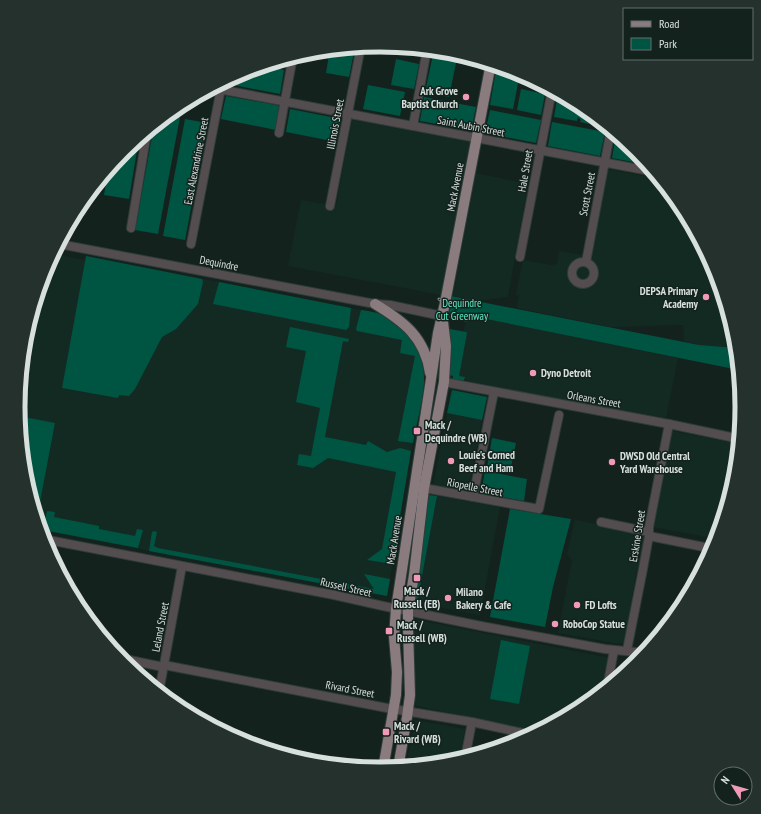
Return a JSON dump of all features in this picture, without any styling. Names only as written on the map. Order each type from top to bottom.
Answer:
[{"type":"main road","name":"Mack Avenue","points":[[384,762],[395,709],[397,683],[394,637],[398,590],[438,332],[439,315],[477,138],[490,69]]},
{"type":"main road","points":[[375,304],[404,323],[419,341],[429,368],[430,384]]},
{"type":"main road","name":"Mack Avenue","points":[[399,762],[408,710],[410,686],[408,612],[412,591],[424,488],[444,382],[446,346],[439,315]]},
{"type":"main road","points":[[427,405],[426,435],[429,440],[434,440]]},
{"type":"main road","points":[[398,590],[403,596],[407,596],[412,591]]},
{"type":"main road","points":[[394,637],[400,633],[408,636]]},
{"type":"main road","points":[[397,683],[403,687],[410,686]]},
{"type":"street","name":"Illinois Street","points":[[330,206],[361,52]]},
{"type":"street","points":[[413,126],[426,55]]},
{"type":"street","points":[[279,133],[292,63]]},
{"type":"street","name":"Saint Aubin Street","points":[[223,88],[285,102],[645,170]]},
{"type":"street","name":"East Alexandrine Street","points":[[191,244],[218,91]]},
{"type":"street","name":"Hale Street","points":[[520,257],[551,95]]},
{"type":"street","name":"Scott Street","points":[[586,262],[610,136]]},
{"type":"street","points":[[131,228],[146,140]]},
{"type":"street","name":"Dequindre","points":[[65,245],[439,315]]},
{"type":"street","name":"Orleans Street","points":[[444,382],[669,424],[734,438]]},
{"type":"street","points":[[473,498],[494,392]]},
{"type":"street","name":"Riopelle Street","points":[[414,488],[424,488],[539,509],[558,414]]},
{"type":"street","name":"Erskine Street","points":[[627,650],[669,424]]},
{"type":"street","points":[[600,522],[707,547]]},
{"type":"street","name":"Russell Street","points":[[51,540],[334,595],[408,612],[486,627],[614,650],[638,652]]},
{"type":"street","name":"Leland Street","points":[[159,685],[182,566]]},
{"type":"street","points":[[609,679],[614,650]]},
{"type":"street","name":"Rivard Street","points":[[131,660],[395,709],[408,710],[522,733]]},
{"type":"street","points":[[466,752],[472,722]]},
{"type":"shaded area","points":[[352,120],[470,142],[441,295],[288,266],[301,200],[336,206]]},
{"type":"shaded area","points":[[600,168],[652,177],[676,209],[709,271],[724,315],[731,348],[698,345],[684,341],[683,325],[610,327],[517,308],[519,295],[516,295],[523,260],[551,265],[557,264],[559,251],[583,255]]},
{"type":"shaded area","points":[[476,173],[528,184],[508,297],[477,301],[453,296]]},
{"type":"shaded area","points":[[60,255],[85,260],[86,256],[377,313],[385,316],[411,338],[416,346],[422,363],[424,384],[405,483],[387,596],[48,531],[39,506],[55,424],[25,417],[25,407],[28,361],[37,315],[52,271]]},
{"type":"shaded area","points":[[467,315],[678,358],[666,418],[555,399],[454,378]]},
{"type":"shaded area","points":[[447,413],[482,420],[468,492],[433,485]]},
{"type":"shaded area","points":[[672,431],[734,443],[724,499],[711,538],[654,527]]},
{"type":"shaded area","points":[[437,496],[500,507],[480,615],[417,603]]},
{"type":"shaded area","points":[[575,520],[646,534],[635,579],[625,640],[621,644],[558,633],[572,560],[567,554]]},
{"type":"shaded area","points":[[417,620],[610,658],[606,682],[578,703],[529,730],[417,706],[413,700],[412,622]]},
{"type":"shaded area","points":[[415,720],[465,729],[460,753],[407,762]]},
{"type":"green space","points":[[354,52],[349,77],[326,73],[329,56]]},
{"type":"green space","points":[[433,56],[457,60],[449,97],[425,92]]},
{"type":"green space","points":[[396,59],[419,64],[414,89],[391,85]]},
{"type":"green space","points":[[275,68],[284,70],[280,94],[231,85]]},
{"type":"green space","points":[[496,70],[519,80],[513,109],[490,105]]},
{"type":"green space","points":[[368,85],[405,92],[400,116],[363,109]]},
{"type":"green space","points":[[521,89],[545,94],[541,115],[517,110]]},
{"type":"green space","points":[[226,96],[281,106],[276,130],[221,119]]},
{"type":"green space","points":[[424,97],[476,107],[471,130],[420,121]]},
{"type":"green space","points":[[557,98],[578,111],[598,126],[580,122],[581,120],[578,117],[577,121],[554,117]]},
{"type":"green space","points":[[290,109],[341,119],[337,142],[286,132]]},
{"type":"green space","points":[[490,110],[541,120],[536,143],[485,133]]},
{"type":"green space","points":[[176,116],[180,117],[158,234],[135,230],[152,135]]},
{"type":"green space","points":[[185,119],[207,123],[185,240],[163,236]]},
{"type":"green space","points":[[552,122],[605,132],[600,156],[548,146]]},
{"type":"green space","points":[[615,140],[639,163],[612,158]]},
{"type":"green space","points":[[137,148],[129,199],[104,195],[106,181]]},
{"type":"green space","points":[[86,256],[202,279],[203,282],[198,304],[176,329],[162,337],[135,389],[129,396],[119,395],[118,398],[62,388]]},
{"type":"green space","points":[[219,282],[351,308],[349,327],[346,330],[213,304]]},
{"type":"green space","name":"Dequindre Cut Greenway","points":[[451,296],[699,345],[731,347],[734,369],[471,316],[470,320],[467,322],[449,318]]},
{"type":"green space","points":[[361,310],[370,311],[385,316],[394,321],[408,335],[419,353],[424,373],[424,383],[413,443],[398,441],[415,356],[400,353],[402,340],[357,331],[356,329]]},
{"type":"green space","points":[[290,327],[349,339],[348,342],[343,341],[325,437],[366,445],[368,441],[387,452],[400,448],[411,451],[392,564],[367,560],[382,549],[396,472],[328,458],[313,468],[297,465],[299,454],[311,456],[320,408],[296,402],[306,351],[286,347]]},
{"type":"green space","points":[[450,329],[467,333],[459,376],[465,377],[463,382],[452,381],[453,376],[449,375]]},
{"type":"green space","points":[[452,390],[487,397],[482,420],[447,413]]},
{"type":"green space","points":[[25,417],[55,423],[39,506],[28,453]]},
{"type":"green space","points":[[492,438],[516,443],[510,472],[487,468]]},
{"type":"green space","points":[[485,471],[527,479],[524,501],[481,493]]},
{"type":"green space","points":[[429,495],[437,496],[417,603],[414,602]]},
{"type":"green space","points":[[510,509],[571,519],[553,587],[545,627],[490,617]]},
{"type":"green space","points":[[47,511],[55,512],[54,517],[99,526],[99,529],[135,536],[137,529],[143,530],[138,548],[48,531],[45,523]]},
{"type":"green space","points":[[152,532],[157,532],[154,546],[158,548],[374,589],[364,574],[390,579],[387,596],[149,551]]},
{"type":"green space","points":[[501,640],[530,646],[519,704],[490,699]]},
{"type":"place","name":"Ark Grove Baptist Church","points":[[466,97]]},
{"type":"place","name":"DEPSA Primary Academy","points":[[706,297]]},
{"type":"place","name":"Dyno Detroit","points":[[533,373]]},
{"type":"place","name":"Mack / Dequindre (WB)","points":[[417,431]]},
{"type":"place","name":"Louie's Corned Beef and Ham","points":[[451,461]]},
{"type":"place","name":"DWSD Old Central Yard Warehouse","points":[[612,462]]},
{"type":"place","name":"Mack / Russell (EB)","points":[[417,578]]},
{"type":"place","name":"Milano Bakery & Cafe","points":[[448,598]]},
{"type":"place","name":"FD Lofts","points":[[577,605]]},
{"type":"place","name":"RoboCop Statue","points":[[555,624]]},
{"type":"place","name":"Mack / Russell (WB)","points":[[389,631]]},
{"type":"place","name":"Mack / Rivard (WB)","points":[[386,732]]}]
